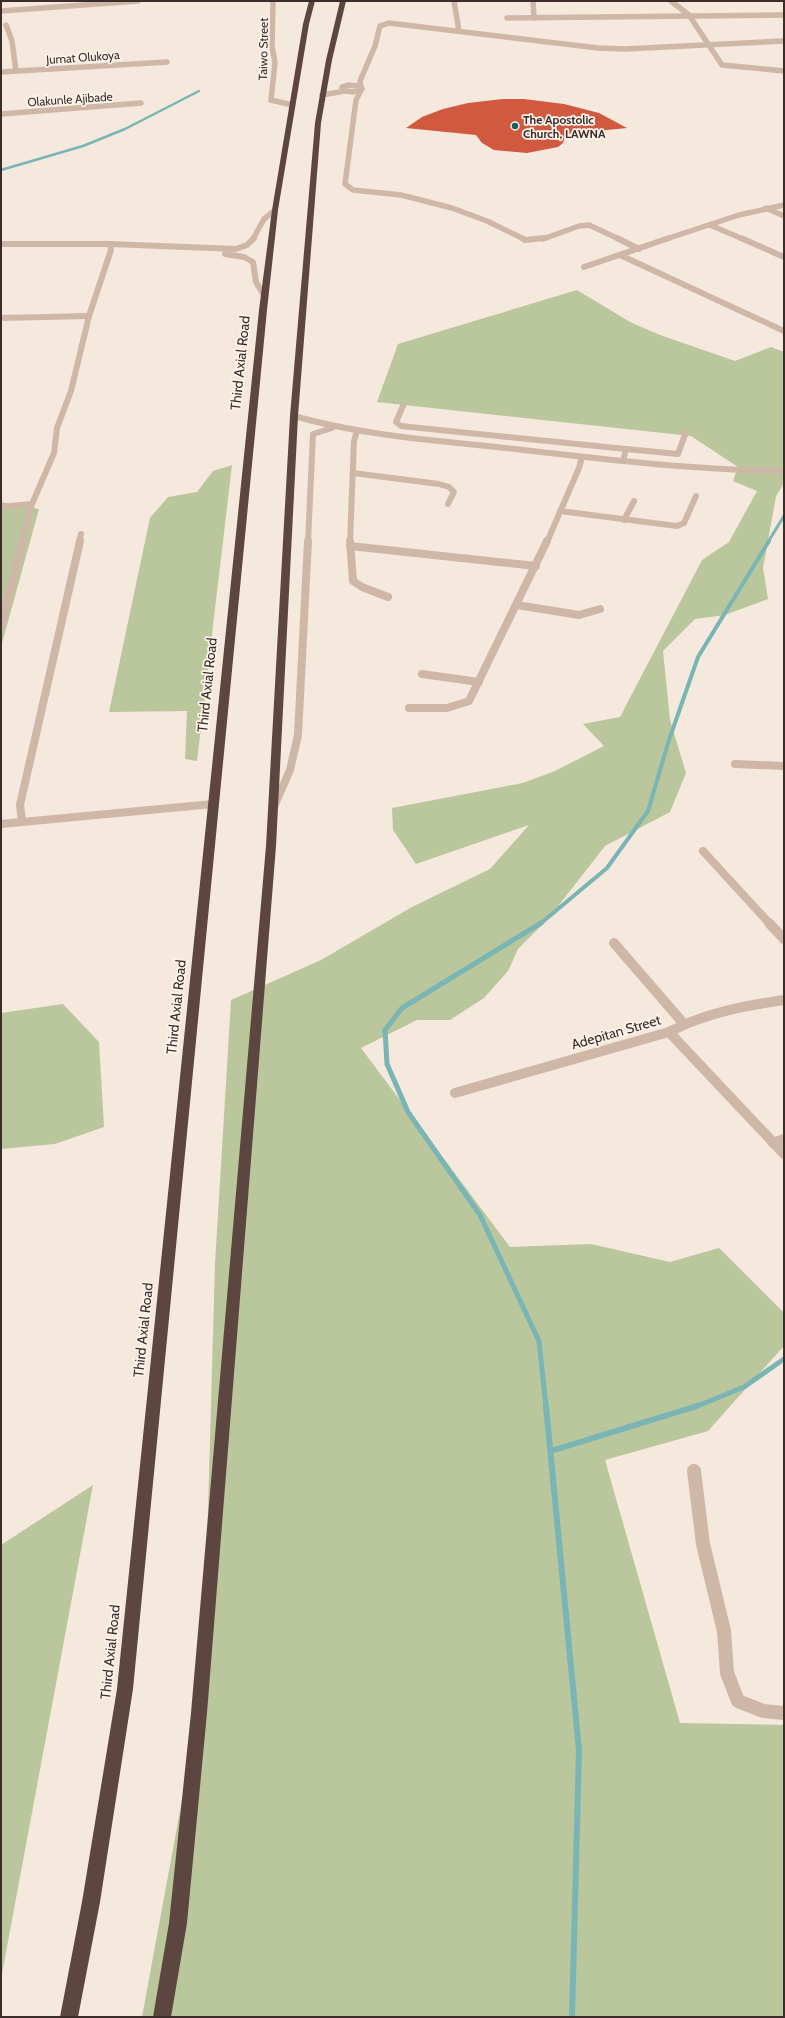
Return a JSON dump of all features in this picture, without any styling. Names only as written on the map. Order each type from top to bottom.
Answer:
[{"type":"highway","name":"Third Axial Road","points":[[69,2017],[91,1902],[125,1689],[265,297],[275,210],[306,24],[312,1]]},
{"type":"highway","points":[[162,2017],[178,1922],[199,1713],[273,809],[294,416],[318,123],[323,91],[343,1]]},
{"type":"street","points":[[1,11],[138,1]]},
{"type":"street","name":"Taiwo Street","points":[[273,1],[272,46],[275,63],[271,100],[292,105]]},
{"type":"street","points":[[454,1],[459,31]]},
{"type":"street","points":[[533,1],[534,18]]},
{"type":"street","points":[[671,1],[689,15],[709,44],[720,64],[726,67],[784,71]]},
{"type":"street","points":[[507,18],[784,15]]},
{"type":"street","points":[[639,248],[589,225],[579,226],[541,240],[525,240],[488,221],[445,206],[401,195],[353,190],[346,184],[356,100],[375,46],[380,26],[389,24],[459,31],[598,48],[625,49],[784,41]]},
{"type":"street","points":[[6,25],[12,41],[16,71]]},
{"type":"street","name":"Jumat Olukoya","points":[[1,72],[167,62]]},
{"type":"street","points":[[323,91],[345,90],[352,85],[361,86]]},
{"type":"street","points":[[323,91],[345,90],[361,86]]},
{"type":"street","points":[[345,90],[356,100]]},
{"type":"street","name":"Olakunle Ajibade","points":[[1,114],[141,104]]},
{"type":"street","points":[[584,267],[710,225],[766,208],[784,205]]},
{"type":"street","points":[[766,208],[784,216]]},
{"type":"street","points":[[1,244],[236,249],[247,246],[256,236],[263,219],[275,210]]},
{"type":"street","points":[[710,225],[784,257]]},
{"type":"street","points":[[1,625],[32,504],[54,453],[57,428],[71,390],[89,316],[111,247]]},
{"type":"street","points":[[1,249],[111,247],[234,254],[253,262],[256,282],[265,297]]},
{"type":"street","points":[[620,255],[784,331]]},
{"type":"street","points":[[1,318],[89,316]]},
{"type":"street","points":[[402,406],[396,422],[401,426],[678,454],[686,432]]},
{"type":"street","points":[[294,416],[357,431],[582,457],[704,469],[784,471]]},
{"type":"street","points":[[273,809],[290,770],[298,735],[313,434],[321,430],[338,427]]},
{"type":"street","points":[[357,431],[354,441],[350,546],[353,581],[362,587],[388,597]]},
{"type":"street","points":[[623,461],[626,449]]},
{"type":"street","points":[[409,708],[445,708],[459,706],[469,701],[536,566],[579,468],[582,457]]},
{"type":"street","points":[[353,473],[439,484],[449,487],[454,492],[448,504]]},
{"type":"street","points":[[560,511],[677,526],[684,523],[696,496]]},
{"type":"street","points":[[624,520],[634,502]]},
{"type":"street","points":[[1,507],[32,504]]},
{"type":"street","points":[[22,821],[20,805],[80,534]]},
{"type":"street","points":[[350,546],[536,566]]},
{"type":"street","points":[[517,605],[579,615],[600,609]]},
{"type":"street","points":[[422,674],[479,682]]},
{"type":"street","points":[[735,764],[784,766]]},
{"type":"street","points":[[1,824],[213,804]]},
{"type":"street","points":[[703,851],[784,939]]},
{"type":"street","points":[[614,944],[684,1024]]},
{"type":"street","name":"Adepitan Street","points":[[454,1093],[669,1032],[684,1024],[732,1008],[784,1000]]},
{"type":"street","points":[[669,1032],[784,1154]]},
{"type":"street","points":[[773,1143],[784,1139]]},
{"type":"street","points":[[694,1471],[703,1544],[724,1631],[727,1673],[738,1701],[763,1711],[784,1713]]},
{"type":"green space","points":[[577,290],[630,322],[660,335],[735,361],[771,347],[784,352],[784,483],[776,496],[763,568],[768,599],[725,615],[695,619],[663,651],[670,720],[686,773],[670,812],[605,846],[548,919],[518,949],[508,971],[484,998],[450,1020],[417,1020],[361,1048],[510,1247],[591,1244],[670,1262],[719,1248],[784,1313],[784,1346],[708,1431],[605,1460],[680,1723],[784,1725],[784,2017],[142,2017],[203,1686],[215,1264],[231,1000],[321,960],[412,907],[490,869],[529,825],[416,864],[393,830],[392,808],[523,783],[555,771],[604,746],[583,724],[620,717],[702,560],[729,542],[757,491],[733,481],[738,467],[691,436],[377,402],[398,344]]},
{"type":"green space","points":[[232,465],[197,761],[185,759],[187,711],[109,712],[150,518],[168,497],[197,492],[213,471]]},
{"type":"green space","points":[[1,502],[39,509],[1,647]]},
{"type":"green space","points":[[63,1004],[99,1042],[104,1127],[55,1144],[1,1149],[1,1013]]},
{"type":"green space","points":[[93,1485],[1,1979],[1,1545]]},
{"type":"building","name":"The Apostolic Church, LAWNA","points":[[503,99],[524,99],[564,104],[599,113],[627,128],[566,134],[563,143],[558,147],[527,153],[494,150],[482,143],[476,135],[406,128],[422,117],[443,109],[468,103]]},
{"type":"waterway","points":[[1,170],[83,146],[125,129],[199,91]]},
{"type":"waterway","points":[[768,542],[784,516]]},
{"type":"waterway","points":[[540,924],[607,868],[648,811],[669,740],[698,657],[769,541]]},
{"type":"waterway","points":[[541,923],[402,1008],[385,1030],[387,1064],[408,1112],[480,1215],[539,1341],[546,1407]]},
{"type":"waterway","points":[[695,1407],[744,1387],[784,1359]]},
{"type":"waterway","points":[[546,1406],[579,1750],[572,2017]]},
{"type":"waterway","points":[[551,1451],[697,1406]]},
{"type":"place","name":"The Apostolic Church, LAWNA","points":[[515,126]]}]
